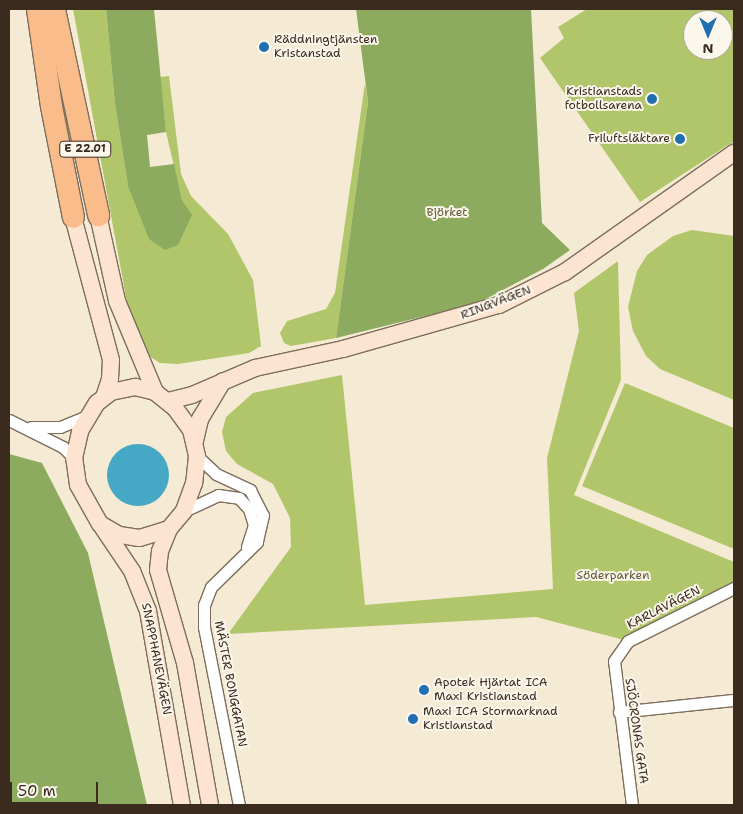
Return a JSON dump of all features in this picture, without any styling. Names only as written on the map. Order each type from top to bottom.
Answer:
[{"type":"highway","points":[[23,9],[51,106]]},
{"type":"highway","name":"E 22.01","points":[[37,9],[51,106],[72,217]]},
{"type":"highway","name":"E 22.01","points":[[54,9],[72,82],[98,215]]},
{"type":"highway","points":[[63,9],[72,82]]},
{"type":"main road","name":"RINGVÄGEN","points":[[161,397],[192,395],[224,379],[255,368],[343,349],[499,304],[565,272],[734,153]]},
{"type":"main road","name":"E 22.01","points":[[98,215],[117,301],[161,397]]},
{"type":"main road","name":"E 22.01","points":[[72,217],[111,360],[110,379],[104,397]]},
{"type":"main road","points":[[196,448],[187,423],[161,397],[126,388],[104,397],[87,416],[77,440],[74,458],[78,485],[100,524],[129,538],[148,537],[169,529],[184,511],[194,483],[196,448],[211,398],[224,379]]},
{"type":"main road","name":"SNAPPHANEVÄGEN","points":[[100,524],[132,571],[148,611],[182,805]]},
{"type":"main road","name":"SNAPPHANEVÄGEN","points":[[169,529],[160,551],[158,570],[185,663],[210,805]]},
{"type":"street","points":[[24,426],[60,427],[87,416]]},
{"type":"street","points":[[9,420],[63,447],[74,458]]},
{"type":"street","name":"MÄSTER BONGGATAN","points":[[196,448],[216,474],[250,490],[257,500],[262,515],[261,533],[245,553],[211,587],[204,618],[238,805]]},
{"type":"street","name":"MÄSTER BONGGATAN","points":[[184,511],[218,495],[239,498],[249,509],[254,525],[245,553]]},
{"type":"street","name":"KARLAVÄGEN","points":[[614,661],[628,642],[734,588]]},
{"type":"street","name":"SJÖCRONAS GATA","points":[[614,661],[632,805]]},
{"type":"street","points":[[619,712],[734,700]]},
{"type":"green space","points":[[73,9],[106,9],[115,104],[128,186],[191,215],[182,200],[166,132],[160,77],[169,76],[181,174],[191,196],[228,234],[253,280],[261,346],[249,353],[178,364],[160,363],[149,356],[128,308]]},
{"type":"green space","points":[[106,9],[154,9],[166,132],[147,135],[150,167],[174,164],[182,200],[192,215],[178,245],[165,250],[149,239],[128,186],[115,104]]},
{"type":"green space","name":"Björket","points":[[356,9],[531,9],[542,223],[570,250],[543,269],[478,303],[336,338],[368,102]]},
{"type":"green space","name":"Kristianstads fotbollsarena","points":[[587,9],[734,9],[734,141],[640,202],[540,58],[564,38],[558,27]]},
{"type":"green space","points":[[365,83],[368,102],[336,338],[291,346],[284,343],[280,333],[287,321],[326,309],[335,293]]},
{"type":"green space","points":[[692,230],[734,236],[734,400],[660,369],[646,356],[633,331],[628,307],[637,271],[647,255],[673,236]]},
{"type":"green space","name":"Söderparken","points":[[618,261],[621,380],[574,495],[734,562],[734,588],[628,641],[536,617],[228,634],[291,547],[290,518],[273,484],[237,464],[226,451],[222,432],[226,417],[253,393],[342,375],[365,605],[553,589],[547,458],[579,331],[574,293]]},
{"type":"green space","points":[[625,383],[734,428],[734,549],[582,486]]},
{"type":"green space","points":[[9,454],[42,463],[88,553],[147,805],[9,805]]},
{"type":"water","points":[[138,444],[155,449],[160,453],[164,458],[169,475],[164,492],[160,497],[155,501],[138,506],[121,501],[116,497],[112,492],[107,475],[112,458],[116,453],[121,449]]},
{"type":"place","name":"Räddningtjänsten Kristanstad","points":[[264,47]]},
{"type":"place","name":"Kristianstads fotbollsarena","points":[[652,99]]},
{"type":"place","name":"Friluftsläktare","points":[[680,139]]},
{"type":"place","name":"Apotek Hjärtat ICA Maxi Kristianstad","points":[[424,690]]},
{"type":"place","name":"Maxi ICA Stormarknad Kristianstad","points":[[413,719]]}]
